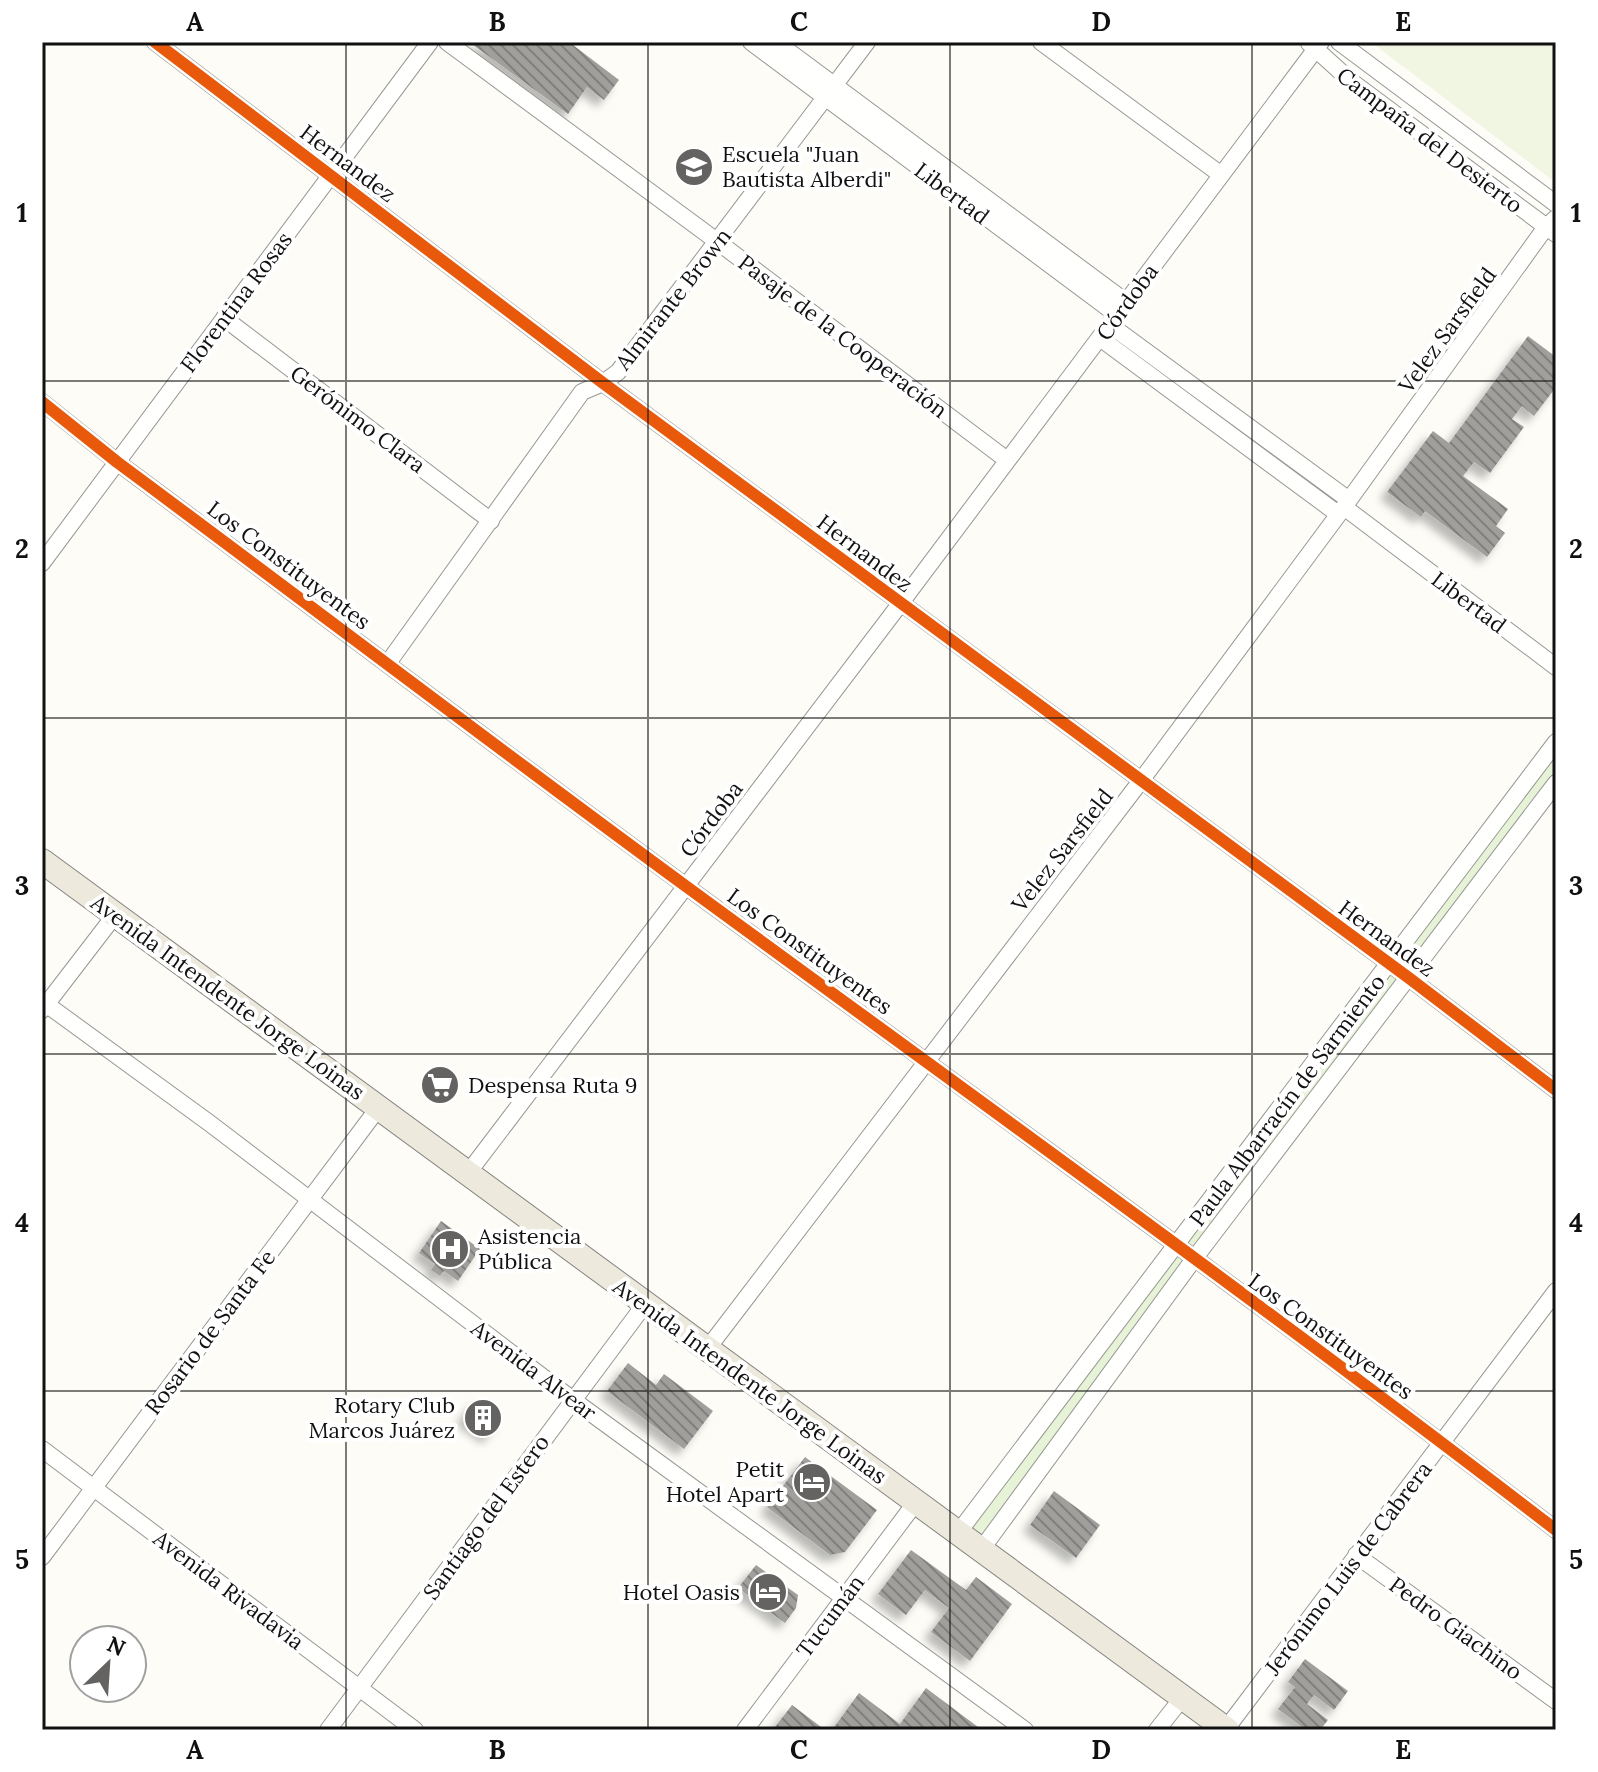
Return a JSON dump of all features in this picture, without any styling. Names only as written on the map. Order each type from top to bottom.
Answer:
[{"type":"main road","name":"Avenida Intendente Jorge Loinas","points":[[42,861],[1227,1730]]},
{"type":"street","name":"Hernandez","points":[[155,42],[603,383],[1556,1090]]},
{"type":"street","name":"Florentina Rosas","points":[[42,563],[430,42]]},
{"type":"street","name":"Pasaje de la Cooperación","points":[[447,42],[1007,460]]},
{"type":"street","name":"Libertad","points":[[751,42],[830,92]]},
{"type":"street","name":"Libertad","points":[[776,42],[830,92],[1344,507],[1556,667]]},
{"type":"street","name":"Almirante Brown","points":[[388,663],[582,392],[618,372],[867,42]]},
{"type":"street","points":[[1041,42],[1220,174]]},
{"type":"street","name":"Campaña del Desierto","points":[[1339,42],[1556,204]]},
{"type":"street","name":"Córdoba","points":[[468,1173],[900,604],[1315,44]]},
{"type":"street","name":"Campaña del Desierto","points":[[1315,44],[1352,82],[1553,227]]},
{"type":"street","name":"Velez Sarsfield","points":[[708,1348],[1140,782],[1553,227]]},
{"type":"street","name":"Gerónimo Clara","points":[[224,318],[491,521]]},
{"type":"street","name":"Los Constituyentes","points":[[42,402],[117,462],[685,886],[925,1060],[1556,1530]]},
{"type":"street","name":"Paula Albarracín de Sarmiento","points":[[958,1533],[1556,742]]},
{"type":"street","name":"Paula Albarracín de Sarmiento","points":[[981,1550],[1194,1259],[1556,783]]},
{"type":"street","points":[[44,1007],[115,915]]},
{"type":"street","name":"Avenida Alvear","points":[[44,1007],[309,1200],[573,1400],[1025,1730]]},
{"type":"street","name":"Rosario de Santa Fe","points":[[42,1557],[379,1107]]},
{"type":"street","name":"Jerónimo Luis de Cabrera","points":[[1227,1730],[1556,1291]]},
{"type":"street","name":"Santiago del Estero","points":[[328,1730],[645,1304]]},
{"type":"street","name":"Avenida Rivadavia","points":[[42,1449],[415,1730]]},
{"type":"street","name":"Tucumán","points":[[745,1730],[916,1502]]},
{"type":"street","name":"Pedro Giachino","points":[[1356,1555],[1556,1701]]},
{"type":"street","points":[[1157,1730],[1183,1697]]},
{"type":"green space","points":[[1371,42],[1556,42],[1556,177],[1551,179]]},
{"type":"green space","points":[[1556,742],[1556,783],[981,1550],[958,1533]]},
{"type":"building","points":[[469,42],[569,42],[619,80],[604,100],[587,87],[568,114]]},
{"type":"building","points":[[1528,336],[1556,357],[1556,387],[1534,416],[1522,406],[1512,419],[1524,427],[1490,473],[1474,462],[1463,476],[1508,509],[1496,526],[1505,533],[1487,557],[1425,511],[1421,517],[1387,492],[1433,431],[1449,443]]},
{"type":"building","name":"Asistencia Pública","points":[[441,1221],[480,1249],[458,1281],[444,1271],[440,1276],[431,1270],[435,1264],[419,1253]]},
{"type":"building","points":[[628,1363],[656,1385],[664,1374],[713,1411],[684,1449],[607,1391]]},
{"type":"building","name":"Rotary Club Marcos Juárez","points":[[477,1399],[503,1418],[489,1437],[463,1418]]},
{"type":"building","name":"Petit Hotel Apart","points":[[805,1457],[877,1510],[845,1552],[830,1555],[767,1507]]},
{"type":"building","points":[[1054,1491],[1100,1525],[1076,1558],[1030,1525]]},
{"type":"building","points":[[911,1550],[966,1590],[976,1577],[1012,1604],[970,1661],[931,1632],[949,1608],[925,1590],[906,1615],[878,1594]]},
{"type":"building","name":"Hotel Oasis","points":[[756,1565],[798,1595],[796,1608],[785,1623],[738,1588]]},
{"type":"building","points":[[1305,1659],[1348,1691],[1334,1710],[1314,1695],[1307,1704],[1328,1720],[1320,1730],[1306,1730],[1278,1709],[1295,1687],[1288,1682]]},
{"type":"building","points":[[926,1688],[982,1730],[832,1730],[859,1693],[900,1724]]},
{"type":"building","points":[[792,1705],[825,1730],[779,1730],[775,1727]]},
{"type":"cycle path","points":[[155,42],[603,383],[1556,1090]]},
{"type":"cycle path","points":[[42,402],[117,462],[544,781],[1232,1286],[1556,1530]]},
{"type":"place","name":"Escuela \"Juan Bautista Alberdi\"","points":[[694,167]]},
{"type":"place","name":"Despensa Ruta 9","points":[[440,1085]]},
{"type":"place","name":"Asistencia Pública","points":[[450,1249]]},
{"type":"place","name":"Rotary Club Marcos Juárez","points":[[483,1418]]},
{"type":"place","name":"Petit Hotel Apart","points":[[812,1482]]},
{"type":"place","name":"Hotel Oasis","points":[[768,1592]]}]
